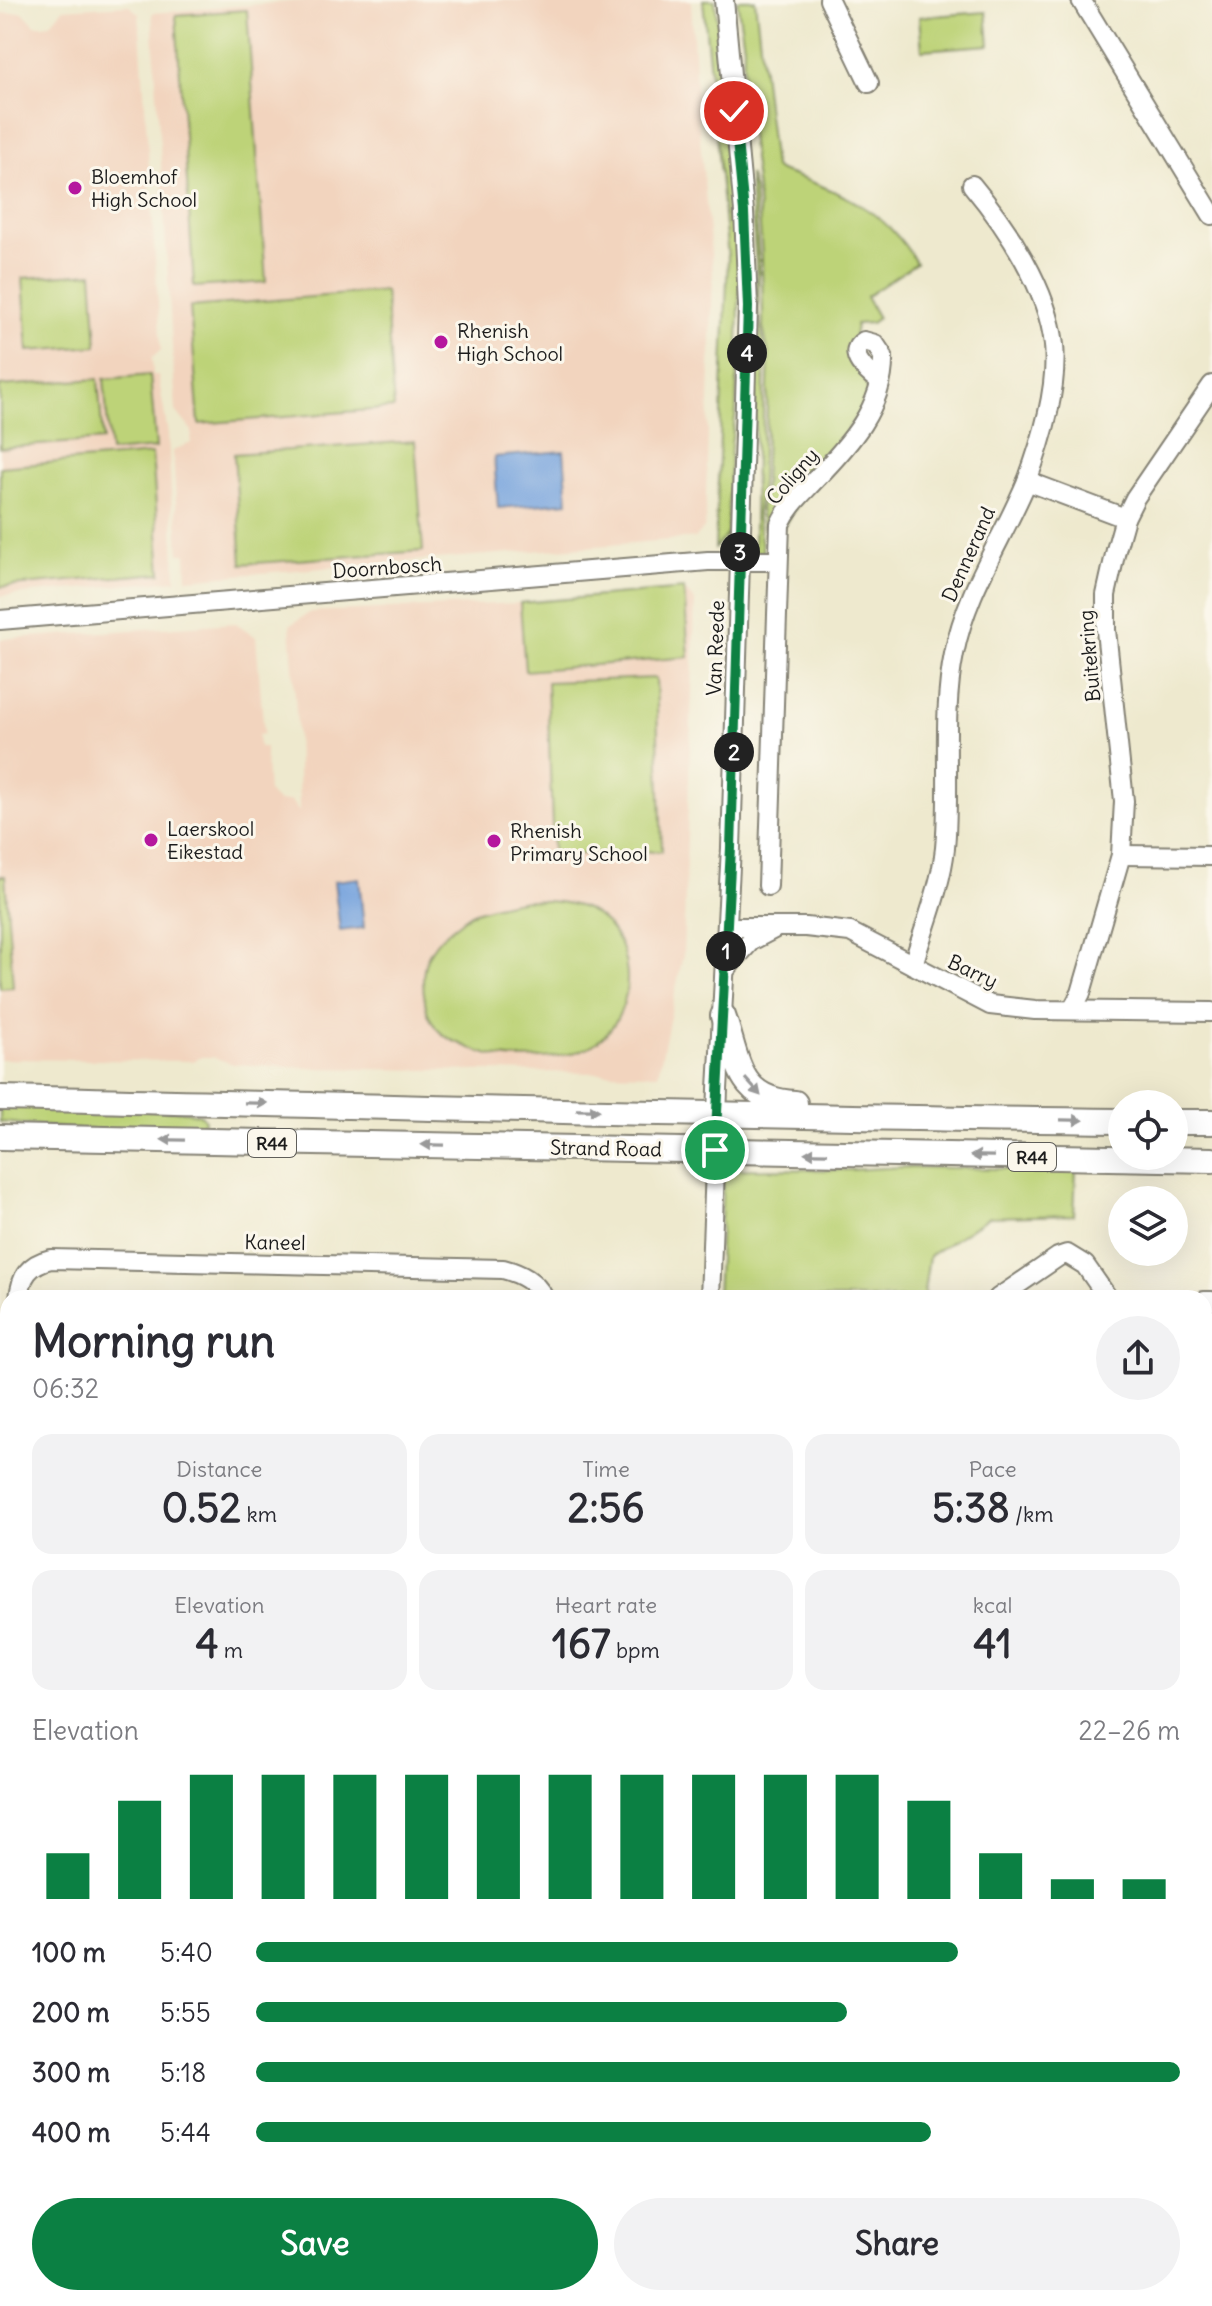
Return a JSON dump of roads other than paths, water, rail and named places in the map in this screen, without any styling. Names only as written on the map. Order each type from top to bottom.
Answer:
[{"type":"main road","points":[[723,1016],[742,1074],[755,1092],[766,1099],[785,1103],[826,1106],[854,1118]]},
{"type":"main road","name":"Strand Road","points":[[0,1098],[1108,1121]]},
{"type":"main road","points":[[1188,1122],[1212,1122]]},
{"type":"main road","name":"Strand Road","points":[[0,1137],[1212,1160]]},
{"type":"street","name":"Van Reede","points":[[710,1290],[727,927],[748,307],[744,212],[724,0]]},
{"type":"street","points":[[829,0],[869,83]]},
{"type":"street","points":[[1081,0],[1212,215]]},
{"type":"street","name":"Dennerand","points":[[913,965],[943,862],[949,694],[954,651],[975,588],[1027,481],[1041,434],[1053,375],[1051,327],[1046,308],[1032,277],[992,209],[972,185]]},
{"type":"street","name":"Coligny","points":[[768,886],[779,535],[785,513],[856,436],[880,382],[861,364],[857,346],[864,341],[879,348]]},
{"type":"street","name":"Buitekring","points":[[1072,1010],[1081,993],[1121,855],[1123,790],[1106,630],[1106,595],[1125,518],[1135,498],[1212,385]]},
{"type":"street","points":[[1027,481],[1125,518]]},
{"type":"street","name":"Doornbosch","points":[[0,620],[739,560],[778,561]]},
{"type":"street","points":[[1121,855],[1212,856]]},
{"type":"street","name":"Barry","points":[[727,927],[824,928],[850,932],[990,1005],[1072,1010],[1212,1012]]},
{"type":"street","points":[[725,970],[751,941],[777,927]]},
{"type":"street","points":[[1010,1290],[1067,1254],[1085,1265],[1102,1290]]},
{"type":"street","name":"Kaneel","points":[[20,1290],[23,1276],[29,1268],[51,1259],[503,1269],[524,1276],[539,1290]]},
{"type":"water","points":[[564,451],[568,502],[498,508],[494,457]]},
{"type":"water","points":[[359,878],[364,928],[340,931],[334,881]]},
{"type":"place","name":"Bloemhof High School","points":[[75,188]]},
{"type":"place","name":"Rhenish High School","points":[[441,342]]},
{"type":"place","name":"Laerskool Eikestad","points":[[151,840]]},
{"type":"place","name":"Rhenish Primary School","points":[[494,841]]}]
